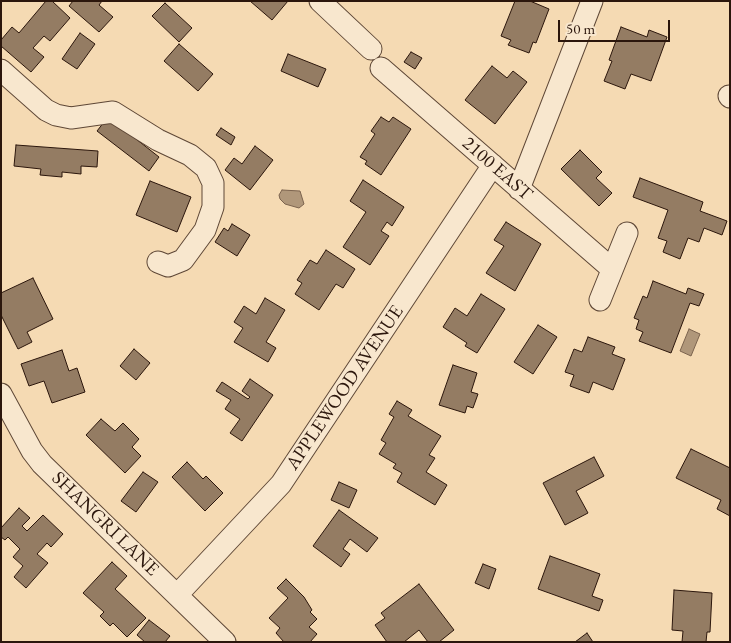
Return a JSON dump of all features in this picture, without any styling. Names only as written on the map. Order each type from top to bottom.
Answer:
[{"type":"street","points":[[320,1],[371,49]]},
{"type":"street","points":[[519,189],[592,1]]},
{"type":"street","name":"2100 EAST","points":[[381,68],[612,269]]},
{"type":"street","points":[[1,70],[46,110],[56,115],[71,118],[113,112],[158,140],[190,155],[206,168],[213,183],[214,207],[205,230],[183,260],[168,266],[158,262]]},
{"type":"street","name":"APPLEWOOD AVENUE","points":[[178,594],[282,484],[493,165]]},
{"type":"street","points":[[600,300],[627,233]]},
{"type":"street","name":"SHANGRI LANE","points":[[1,394],[28,444],[42,464],[178,594],[225,642]]},
{"type":"shaded area","points":[[282,190],[300,191],[304,204],[299,208],[285,204],[279,195]]},
{"type":"shaded area","points":[[689,329],[700,334],[691,356],[680,351]]},
{"type":"building","points":[[46,1],[52,1],[70,18],[50,41],[44,36],[33,48],[44,57],[31,72],[1,46],[1,40],[12,27],[19,33]]},
{"type":"building","points":[[73,1],[102,1],[99,5],[113,17],[99,32],[69,6]]},
{"type":"building","points":[[250,1],[288,1],[272,20]]},
{"type":"building","points":[[515,1],[530,1],[549,9],[536,43],[533,42],[529,53],[508,45],[511,40],[501,36]]},
{"type":"building","points":[[165,3],[192,28],[179,42],[152,16]]},
{"type":"building","points":[[621,27],[647,37],[649,30],[667,37],[651,81],[631,74],[625,89],[604,81],[612,61],[609,60]]},
{"type":"building","points":[[80,33],[95,44],[77,69],[62,59]]},
{"type":"building","points":[[179,44],[213,74],[198,91],[164,61]]},
{"type":"building","points":[[411,52],[422,58],[415,69],[404,62]]},
{"type":"building","points":[[288,54],[326,69],[318,87],[281,71]]},
{"type":"building","points":[[492,66],[507,78],[513,71],[527,82],[495,124],[465,100]]},
{"type":"building","points":[[108,117],[159,157],[149,171],[97,131]]},
{"type":"building","points":[[381,117],[389,122],[393,117],[411,129],[381,175],[365,164],[367,161],[360,157],[375,134],[371,131]]},
{"type":"building","points":[[221,128],[235,137],[231,145],[216,135]]},
{"type":"building","points":[[16,145],[98,151],[97,167],[81,166],[81,174],[62,172],[62,177],[40,175],[41,169],[14,166]]},
{"type":"building","points":[[255,146],[273,160],[250,190],[225,170],[234,158],[242,164]]},
{"type":"building","points":[[580,150],[602,172],[596,178],[612,193],[599,206],[561,169]]},
{"type":"building","points":[[640,178],[703,202],[700,211],[727,221],[722,235],[704,228],[699,242],[688,238],[680,259],[663,252],[667,241],[658,238],[668,210],[633,197]]},
{"type":"building","points":[[363,180],[404,207],[392,226],[387,222],[381,231],[389,236],[370,265],[343,247],[366,212],[350,201]]},
{"type":"building","points":[[150,181],[191,197],[177,232],[136,215]]},
{"type":"building","points":[[506,222],[541,244],[515,291],[486,273],[504,246],[494,240]]},
{"type":"building","points":[[232,224],[250,235],[237,256],[215,242],[224,228],[228,231]]},
{"type":"building","points":[[326,250],[355,269],[343,288],[336,284],[319,310],[295,294],[302,283],[297,280],[310,260],[317,264]]},
{"type":"building","points":[[33,278],[53,319],[27,332],[32,342],[18,349],[1,315],[1,293]]},
{"type":"building","points":[[653,281],[686,294],[688,288],[704,294],[699,306],[690,303],[671,353],[639,341],[643,332],[636,329],[639,320],[634,318],[643,296],[647,298]]},
{"type":"building","points":[[481,294],[505,309],[477,353],[465,346],[467,343],[443,327],[455,308],[467,316]]},
{"type":"building","points":[[265,298],[285,310],[266,342],[276,348],[268,362],[234,342],[243,328],[234,322],[244,306],[256,314]]},
{"type":"building","points":[[538,325],[557,337],[533,374],[514,362]]},
{"type":"building","points":[[588,337],[615,347],[612,354],[625,359],[613,390],[593,382],[589,393],[570,386],[574,375],[565,372],[574,349],[582,352]]},
{"type":"building","points":[[134,349],[150,363],[136,380],[120,366]]},
{"type":"building","points":[[62,350],[69,371],[77,368],[85,392],[52,403],[44,381],[29,386],[21,364]]},
{"type":"building","points":[[453,365],[477,373],[471,392],[478,394],[473,408],[467,406],[465,413],[439,405]]},
{"type":"building","points":[[250,379],[273,395],[242,441],[230,433],[240,419],[225,409],[231,400],[216,391],[222,382],[248,399],[250,397],[242,391]]},
{"type":"building","points":[[397,401],[412,410],[408,416],[441,436],[429,455],[435,458],[426,472],[447,485],[435,505],[397,482],[402,473],[393,468],[396,464],[379,454],[386,443],[381,440],[394,417],[389,414]]},
{"type":"building","points":[[101,419],[115,431],[123,423],[139,439],[132,447],[141,456],[125,473],[86,435]]},
{"type":"building","points":[[691,449],[730,468],[730,516],[717,509],[721,500],[676,478]]},
{"type":"building","points":[[594,457],[604,476],[576,491],[588,513],[565,525],[543,483]]},
{"type":"building","points":[[187,462],[203,479],[206,476],[223,493],[205,511],[172,477]]},
{"type":"building","points":[[143,472],[158,482],[136,512],[121,501]]},
{"type":"building","points":[[339,482],[357,490],[349,508],[331,500]]},
{"type":"building","points":[[19,508],[30,518],[22,526],[27,531],[43,515],[63,534],[51,547],[47,543],[37,554],[48,563],[26,588],[14,577],[23,566],[13,557],[20,549],[8,537],[5,540],[1,537],[1,528]]},
{"type":"building","points":[[339,510],[378,538],[367,552],[350,539],[343,549],[350,554],[341,567],[313,546]]},
{"type":"building","points":[[550,556],[600,574],[592,596],[603,600],[599,611],[538,589]]},
{"type":"building","points":[[112,562],[127,576],[115,589],[146,618],[127,637],[113,623],[110,626],[100,616],[104,612],[83,593]]},
{"type":"building","points":[[483,564],[496,569],[489,589],[475,583]]},
{"type":"building","points":[[286,579],[304,597],[312,610],[310,612],[317,619],[309,627],[317,634],[310,642],[284,642],[276,633],[280,628],[269,618],[288,598],[277,588]]},
{"type":"building","points":[[419,584],[454,630],[439,642],[428,642],[419,630],[404,642],[387,642],[375,625],[385,618],[381,613]]},
{"type":"building","points":[[674,590],[712,593],[710,632],[707,632],[706,642],[682,642],[683,631],[672,630]]},
{"type":"building","points":[[149,620],[170,636],[165,642],[145,642],[137,635]]},
{"type":"building","points":[[587,633],[593,642],[575,642]]}]
